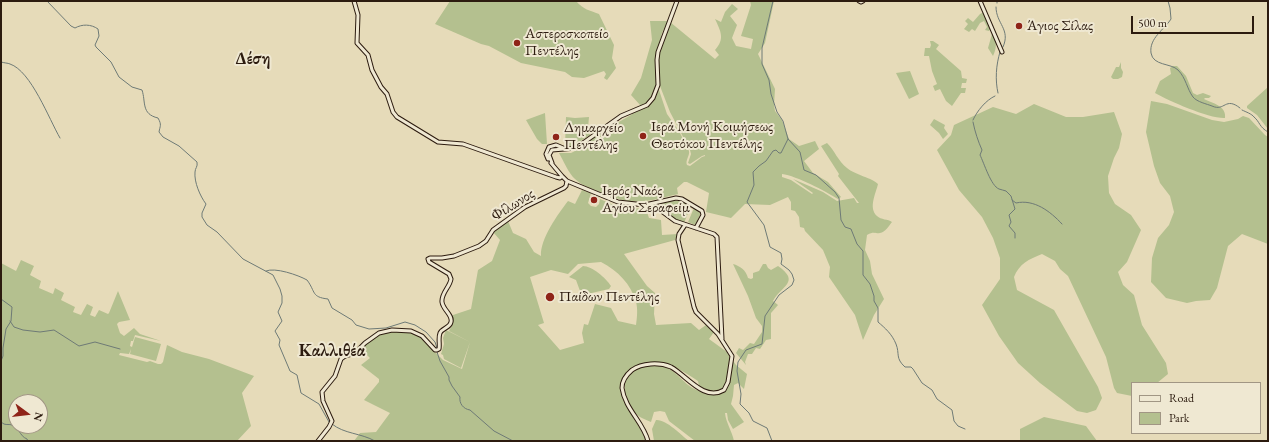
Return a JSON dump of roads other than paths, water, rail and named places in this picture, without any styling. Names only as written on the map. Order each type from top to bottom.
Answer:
[{"type":"main road","points":[[354,1],[358,13],[357,43],[368,55],[372,70],[381,87],[387,94],[393,112],[397,117],[438,142],[463,144],[556,177],[560,178],[562,176]]},
{"type":"main road","points":[[648,441],[645,432],[625,400],[622,386],[625,377],[632,371],[639,367],[652,364],[661,364],[672,368],[688,381],[700,388],[715,393],[721,392],[728,384],[732,356],[722,340],[720,333],[717,237],[714,234],[674,221],[654,206],[615,202],[567,181],[552,164],[548,156],[551,150],[573,149],[579,146],[621,116],[644,108],[651,101],[658,85],[658,52],[677,1]]},
{"type":"main road","points":[[980,1],[1002,52]]},
{"type":"main road","name":"Φίλωνος","points":[[318,441],[330,426],[332,420],[323,401],[322,392],[336,376],[339,363],[343,358],[355,353],[365,343],[379,333],[392,330],[414,332],[422,336],[435,350],[439,350],[440,332],[449,326],[451,322],[450,317],[443,306],[442,298],[451,279],[448,274],[428,260],[430,258],[450,257],[486,242],[493,230],[525,207],[564,188],[567,181]]},
{"type":"main road","points":[[645,205],[679,198],[701,210],[702,215],[696,228]]},
{"type":"main road","points":[[660,202],[658,206],[661,210]]},
{"type":"main road","points":[[685,225],[679,234],[678,240],[694,307],[696,312],[720,333]]},
{"type":"waterway","points":[[47,1],[71,26],[75,28],[89,25],[98,29],[99,36],[95,45],[96,47],[111,62],[119,77],[132,87],[142,90],[147,111],[149,114],[158,118],[160,122],[159,132],[163,137],[179,146],[197,162],[195,169],[195,180],[206,204],[202,217],[207,225],[217,232],[243,259],[273,275],[282,296],[282,303],[278,312],[282,321],[275,331],[280,340],[279,345],[290,371],[297,375],[301,393],[319,404],[329,422]]},
{"type":"waterway","points":[[773,1],[762,48],[762,64],[769,80],[771,94],[777,112],[783,121],[788,139],[800,152],[804,170],[816,175],[835,192],[839,198],[841,220],[845,227],[851,229],[857,244],[863,251],[863,275],[870,284],[874,301],[878,308],[878,322],[894,340],[900,361],[905,367],[911,367],[913,369],[922,383],[932,390],[937,399],[952,410],[954,421],[958,426],[965,429]]},
{"type":"waterway","points":[[1168,1],[1171,19],[1152,43],[1152,57],[1155,60],[1178,70],[1183,76],[1193,97],[1202,103],[1216,107],[1231,103],[1240,108]]},
{"type":"waterway","points":[[996,7],[998,18],[1005,36],[1003,47]]},
{"type":"waterway","points":[[998,93],[996,72],[1000,52]]},
{"type":"waterway","points":[[1,62],[18,68],[32,85],[60,138]]},
{"type":"waterway","points":[[973,120],[982,106],[995,96]]},
{"type":"waterway","points":[[1242,110],[1253,116],[1268,132]]},
{"type":"waterway","points":[[973,122],[982,150],[980,155],[993,184],[996,187],[1006,191],[1011,196],[1015,209],[1009,215],[1011,222],[1009,226],[1015,233],[1015,238]]},
{"type":"waterway","points":[[772,441],[767,428],[753,421],[749,413],[740,404],[741,394],[737,371],[738,362],[746,350],[762,344],[765,316],[779,295],[792,285],[794,280],[789,270],[781,264],[781,253],[770,247],[764,225],[747,202],[754,185],[753,172],[766,161],[773,151],[776,150],[781,153],[788,139]]},
{"type":"waterway","points":[[1012,200],[1016,203],[1023,202],[1035,204],[1047,211],[1062,224]]},
{"type":"waterway","points":[[266,271],[281,271],[307,280],[316,295],[328,299],[332,308],[352,320],[356,325],[369,329],[386,328],[405,322],[415,325],[426,332],[435,342],[437,348]]},
{"type":"waterway","points":[[1,299],[12,307],[11,321],[6,329],[3,356],[1,361]]},
{"type":"waterway","points":[[10,321],[14,327],[23,330],[40,332],[54,330],[79,346],[95,342],[120,349]]},
{"type":"waterway","points":[[437,352],[452,386],[460,397],[462,405],[494,431],[513,441]]},
{"type":"waterway","points":[[1,422],[14,426],[28,441]]},
{"type":"waterway","points":[[332,424],[347,432],[364,436],[375,441]]},
{"type":"place","name":"Άγιος Σίλας","points":[[1019,26]]},
{"type":"place","name":"Αστεροσκοπείο Πεντέλης","points":[[517,43]]},
{"type":"place","name":"Ιερά Μονή Κοιμήσεως Θεοτόκου Πεντέλης","points":[[643,136]]},
{"type":"place","name":"Δημαρχείο Πεντέλης","points":[[556,137]]},
{"type":"place","name":"Ιερός Ναός Αγίου Σεραφείμ","points":[[594,200]]},
{"type":"place","name":"Παίδων Πεντέλης","points":[[550,297]]},
{"type":"district","name":"Δέση","points":[[253,59]]},
{"type":"district","name":"Καλλιθέα","points":[[332,351]]}]
